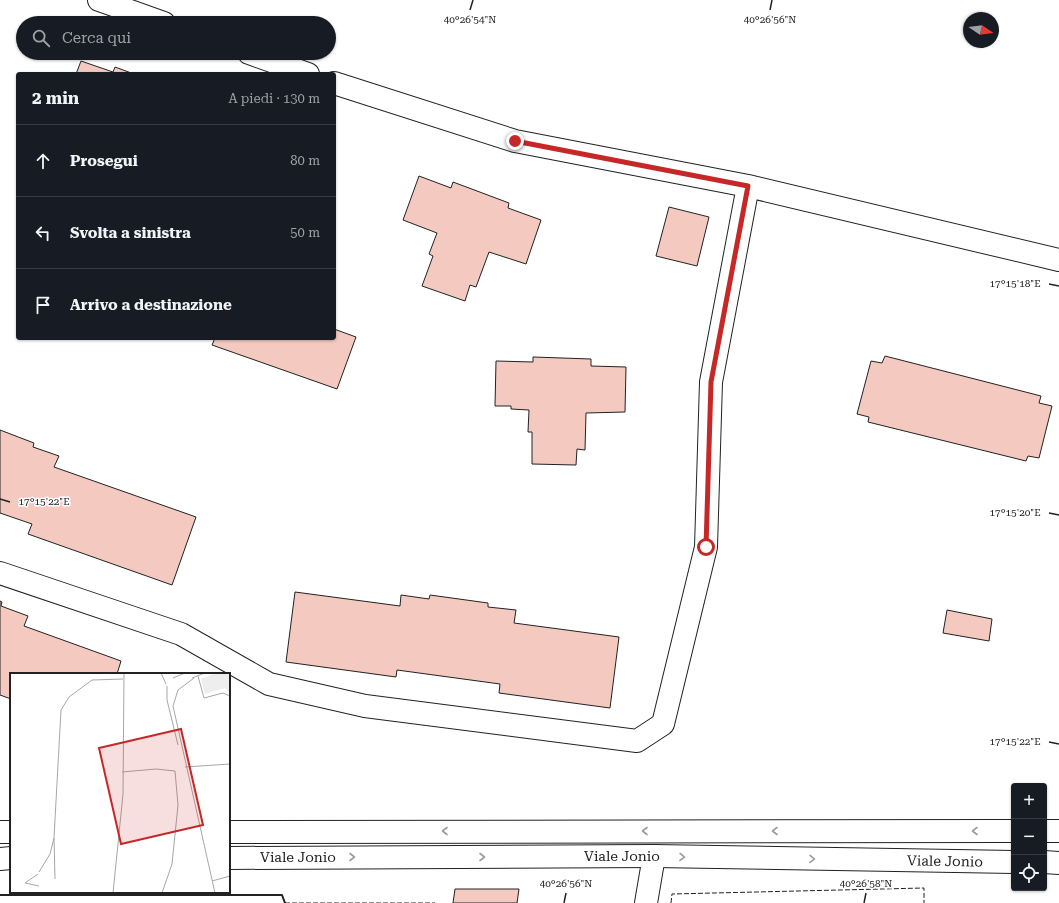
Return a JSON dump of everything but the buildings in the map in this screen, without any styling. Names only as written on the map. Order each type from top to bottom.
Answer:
[{"type":"main road","points":[[99,0],[144,16]]},
{"type":"main road","points":[[269,60],[302,72]]},
{"type":"main road","points":[[336,83],[515,141],[748,186],[1059,260]]},
{"type":"main road","points":[[0,573],[181,634],[269,684],[365,706],[636,741],[663,724],[706,547],[711,382],[748,186]]},
{"type":"main road","name":"Viale Jonio","points":[[230,832],[1011,831]]},
{"type":"main road","points":[[1047,831],[1059,831]]},
{"type":"main road","points":[[646,903],[654,856]]},
{"type":"main road","name":"Viale Jonio","points":[[230,858],[654,856],[1011,862]]},
{"type":"main road","points":[[1047,862],[1059,862]]},
{"type":"fence","points":[[671,903],[672,894],[924,888],[924,903]]},
{"type":"fence","points":[[285,903],[435,903]]},
{"type":"wall","points":[[0,895],[282,895],[285,903]]},
{"type":"route","points":[[515,141],[748,186],[711,382],[706,547]]}]
